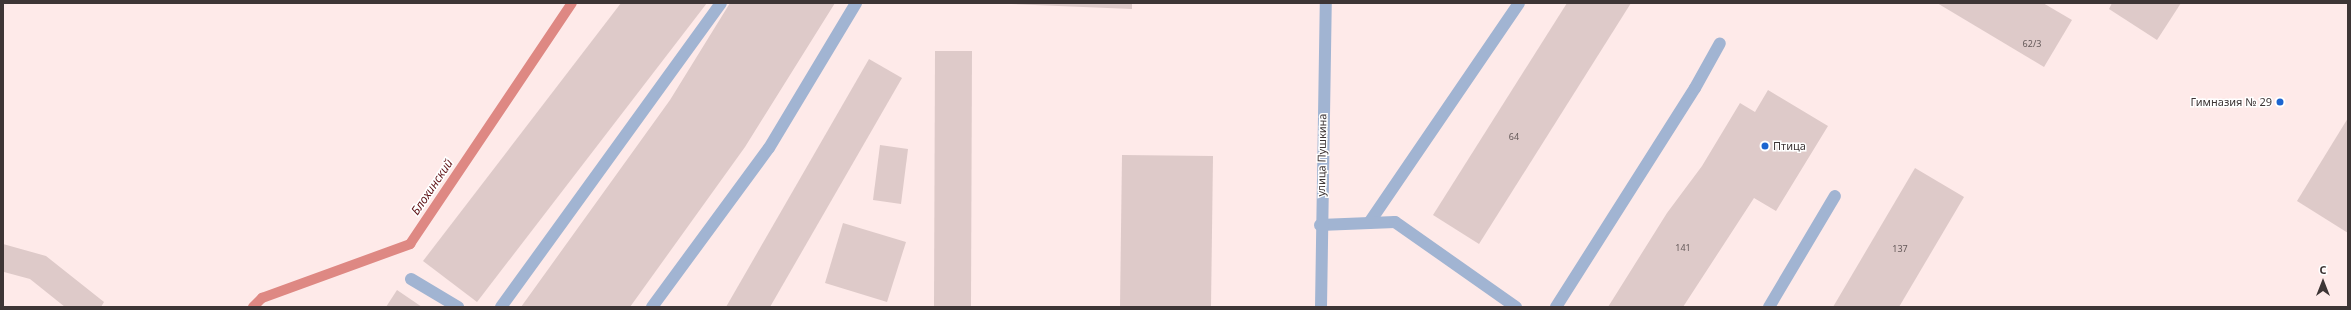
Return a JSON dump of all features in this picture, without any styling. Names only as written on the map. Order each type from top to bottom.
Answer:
[{"type":"street","points":[[501,307],[721,3]]},
{"type":"street","points":[[652,307],[769,148],[856,3]]},
{"type":"street","name":"улица Пушкина","points":[[1321,307],[1320,225],[1326,3]]},
{"type":"street","points":[[1369,223],[1519,3]]},
{"type":"street","points":[[1556,307],[1695,88],[1720,43]]},
{"type":"street","points":[[1769,307],[1835,196]]},
{"type":"street","points":[[1320,225],[1395,222],[1516,307]]},
{"type":"street","points":[[411,278],[458,307]]},
{"type":"building","points":[[621,3],[707,3],[477,302],[423,261]]},
{"type":"building","points":[[730,3],[835,3],[745,147],[630,307],[521,307],[670,100]]},
{"type":"building","points":[[985,3],[1132,3],[1132,9]]},
{"type":"building","points":[[1567,3],[1631,3],[1479,244],[1433,215]]},
{"type":"building","points":[[1937,3],[2043,3],[2072,20],[2044,67]]},
{"type":"building","points":[[2112,3],[2181,3],[2157,40],[2109,9]]},
{"type":"building","points":[[935,51],[972,51],[971,307],[934,307]]},
{"type":"building","points":[[869,59],[902,78],[770,307],[726,307]]},
{"type":"building","points":[[1768,90],[1828,126],[1776,211],[1754,198],[1683,307],[1608,307],[1667,213],[1702,166],[1740,103],[1755,112]]},
{"type":"building","points":[[2348,118],[2348,233],[2297,201]]},
{"type":"building","points":[[880,145],[908,149],[901,204],[873,200]]},
{"type":"building","points":[[1122,155],[1213,156],[1211,307],[1120,307]]},
{"type":"building","points":[[1915,168],[1964,197],[1899,307],[1833,307]]},
{"type":"building","points":[[843,223],[906,242],[887,302],[825,283]]},
{"type":"building","points":[[3,244],[46,256],[104,302],[101,307],[65,307],[30,279],[4,272],[3,274]]},
{"type":"building","points":[[397,290],[422,307],[386,307]]},
{"type":"waterway","name":"Блохинский","points":[[253,307],[262,298],[410,244],[572,3]]},
{"type":"place","name":"Гимназия № 29","points":[[2280,102]]},
{"type":"place","name":"Птица","points":[[1765,146]]}]
